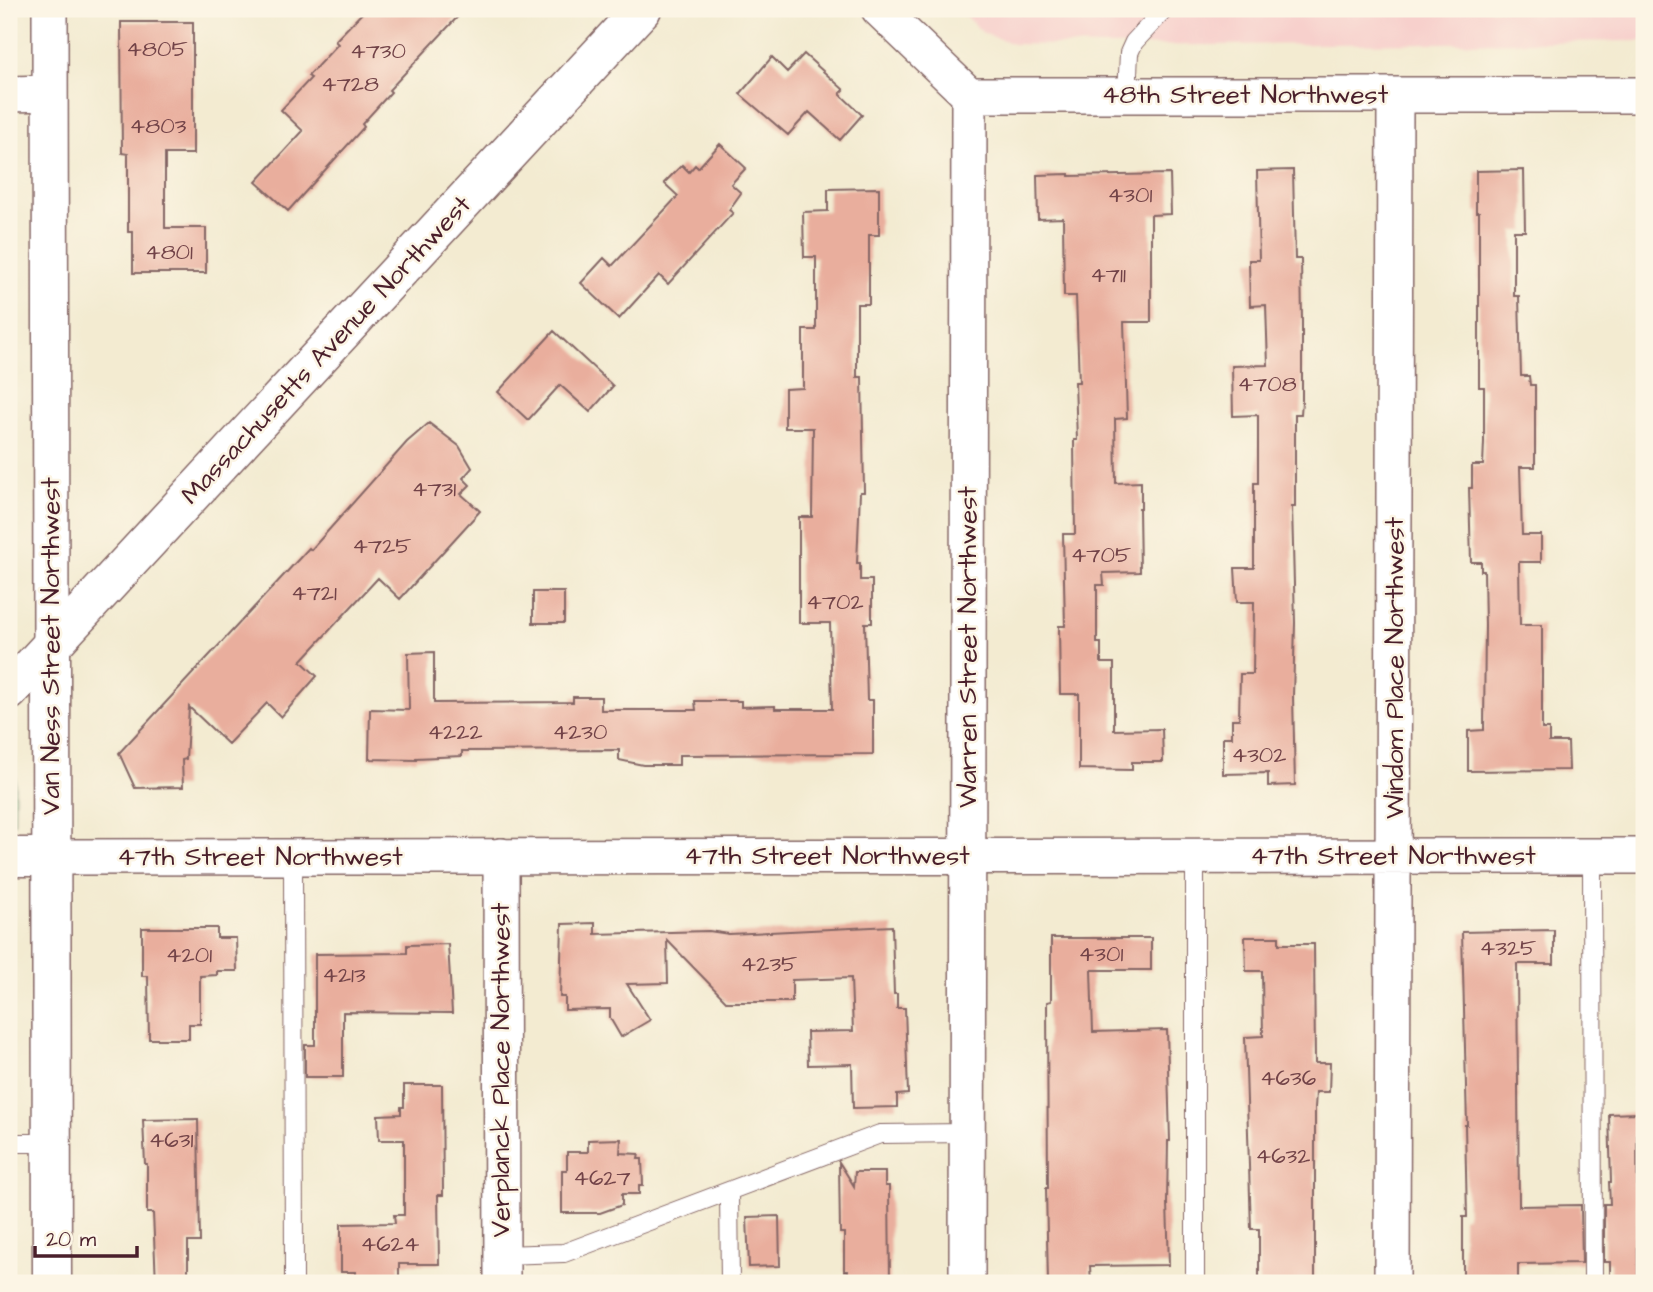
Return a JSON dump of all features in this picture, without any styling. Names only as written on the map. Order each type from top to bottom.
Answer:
[{"type":"main road","name":"Massachusetts Avenue Northwest","points":[[9,691],[642,9]]},
{"type":"main road","name":"Van Ness Street Northwest","points":[[51,645],[52,1283]]},
{"type":"main road","name":"47th Street Northwest","points":[[9,857],[51,857]]},
{"type":"street","name":"Van Ness Street Northwest","points":[[50,9],[51,645]]},
{"type":"street","points":[[879,9],[970,95]]},
{"type":"street","points":[[9,94],[50,93]]},
{"type":"street","name":"48th Street Northwest","points":[[970,95],[1644,95]]},
{"type":"street","name":"Warren Street Northwest","points":[[967,1283],[970,95]]},
{"type":"street","name":"Windom Place Northwest","points":[[1392,1283],[1395,95]]},
{"type":"street","name":"Verplanck Place Northwest","points":[[501,856],[502,1269]]},
{"type":"street","name":"47th Street Northwest","points":[[51,857],[1644,856]]},
{"type":"lane","points":[[1126,95],[1129,53],[1135,42],[1165,9]]},
{"type":"lane","points":[[1195,856],[1195,1283]]},
{"type":"lane","points":[[1592,856],[1593,1283]]},
{"type":"lane","points":[[293,857],[294,1283]]},
{"type":"lane","points":[[502,1269],[564,1252],[880,1134],[967,1133]]},
{"type":"lane","points":[[9,1143],[52,1143]]},
{"type":"lane","points":[[729,1191],[730,1283]]},
{"type":"shaded area","points":[[958,9],[1644,9],[1644,41],[1103,46],[1013,44],[983,33]]},
{"type":"green space","points":[[15,759],[14,823],[9,823],[9,766]]},
{"type":"building","points":[[366,9],[465,9],[389,90],[391,92],[362,124],[364,127],[288,211],[256,182],[303,131],[281,110],[338,44],[335,41]]},
{"type":"building","points":[[121,22],[193,22],[193,154],[165,154],[165,228],[206,228],[206,273],[133,273],[133,232],[128,232],[128,154],[122,153]]},
{"type":"building","points":[[804,54],[844,90],[840,94],[862,115],[840,140],[809,112],[788,135],[740,94],[772,57],[787,72]]},
{"type":"building","points":[[720,144],[746,168],[731,184],[741,193],[729,210],[733,213],[668,284],[659,275],[619,319],[581,283],[604,258],[612,266],[678,196],[664,183],[682,165],[689,172],[695,165],[698,168]]},
{"type":"building","points":[[1293,170],[1295,259],[1301,259],[1302,322],[1302,401],[1301,414],[1295,414],[1295,507],[1292,507],[1295,785],[1268,786],[1268,773],[1223,774],[1223,737],[1232,737],[1232,719],[1239,719],[1240,674],[1253,674],[1254,602],[1237,602],[1235,568],[1254,568],[1254,483],[1258,483],[1258,415],[1233,416],[1232,366],[1268,365],[1266,305],[1250,306],[1249,260],[1259,260],[1257,171]]},
{"type":"building","points":[[1524,170],[1525,231],[1514,231],[1514,296],[1519,296],[1521,376],[1529,376],[1530,385],[1535,385],[1535,467],[1520,467],[1522,535],[1541,535],[1541,562],[1519,562],[1520,625],[1542,625],[1542,729],[1549,729],[1549,742],[1568,742],[1569,770],[1468,771],[1468,731],[1484,730],[1484,571],[1481,571],[1481,562],[1471,562],[1469,488],[1472,488],[1472,465],[1483,465],[1484,442],[1484,387],[1479,387],[1479,212],[1476,212],[1476,171]]},
{"type":"building","points":[[1170,174],[1171,214],[1151,215],[1151,322],[1124,322],[1127,418],[1115,419],[1116,483],[1141,482],[1140,572],[1103,573],[1104,585],[1097,585],[1097,643],[1101,643],[1101,663],[1114,663],[1114,730],[1162,729],[1163,762],[1132,762],[1132,770],[1079,769],[1079,694],[1060,694],[1059,626],[1065,626],[1063,534],[1075,534],[1075,382],[1079,382],[1076,296],[1064,296],[1063,218],[1038,219],[1037,175]]},
{"type":"building","points":[[879,188],[879,235],[869,235],[869,304],[857,304],[857,377],[862,377],[864,492],[860,492],[857,563],[860,563],[860,580],[872,580],[872,623],[865,623],[867,700],[873,700],[873,754],[679,755],[679,765],[643,765],[619,760],[619,750],[462,751],[462,756],[416,760],[369,759],[370,709],[409,710],[408,653],[434,652],[434,703],[573,702],[573,697],[601,697],[601,710],[696,710],[695,701],[741,701],[741,707],[775,706],[775,709],[832,709],[830,623],[799,623],[799,517],[812,517],[813,428],[785,428],[785,389],[803,388],[803,330],[816,330],[816,257],[804,257],[803,212],[828,211],[828,189]]},
{"type":"building","points":[[554,331],[613,386],[590,412],[560,385],[528,420],[498,392]]},
{"type":"building","points":[[429,423],[459,446],[472,468],[463,478],[470,485],[461,494],[480,511],[400,599],[378,578],[301,661],[317,676],[281,717],[267,703],[228,744],[189,707],[186,759],[182,760],[183,787],[135,788],[119,753],[309,548],[311,550],[407,442]]},
{"type":"building","points":[[533,592],[564,592],[564,623],[533,623]]},
{"type":"building","points":[[595,923],[595,934],[709,931],[729,934],[892,926],[894,994],[897,994],[897,1008],[905,1008],[908,1094],[897,1095],[897,1107],[853,1108],[852,1064],[808,1065],[807,1032],[853,1031],[851,978],[792,980],[792,1002],[727,1002],[667,940],[668,983],[627,984],[650,1020],[621,1037],[610,1018],[610,1009],[565,1010],[565,997],[560,997],[562,924]]},
{"type":"building","points":[[142,928],[217,928],[217,938],[236,938],[237,971],[217,971],[217,975],[200,976],[200,1024],[189,1024],[189,1039],[149,1039],[148,976],[142,976]]},
{"type":"building","points":[[1554,930],[1554,964],[1517,964],[1519,1206],[1581,1205],[1582,1263],[1518,1264],[1518,1283],[1467,1283],[1467,1279],[1463,1279],[1463,1217],[1467,1217],[1467,1125],[1462,932]]},
{"type":"building","points":[[1245,937],[1279,937],[1279,944],[1314,944],[1315,1063],[1330,1063],[1329,1092],[1316,1092],[1315,1283],[1259,1283],[1259,1229],[1251,1229],[1245,1037],[1263,1036],[1262,971],[1246,971]]},
{"type":"building","points":[[1051,938],[1151,938],[1151,970],[1091,970],[1093,1032],[1167,1030],[1169,1265],[1090,1266],[1091,1283],[1048,1283],[1047,1002],[1051,1001]]},
{"type":"building","points":[[448,944],[452,1013],[343,1012],[343,1077],[305,1077],[305,1045],[315,1045],[315,954],[407,953],[407,945]]},
{"type":"building","points":[[404,1085],[442,1085],[443,1195],[438,1195],[439,1264],[399,1264],[399,1279],[356,1279],[356,1272],[341,1272],[341,1224],[395,1223],[394,1215],[404,1215],[404,1140],[379,1140],[378,1115],[401,1114],[401,1107],[404,1107]]},
{"type":"building","points":[[1637,1113],[1638,1283],[1610,1283],[1610,1262],[1604,1262],[1604,1204],[1610,1204],[1611,1182],[1609,1114]]},
{"type":"building","points":[[198,1119],[200,1242],[188,1242],[188,1283],[156,1283],[153,1213],[147,1213],[147,1164],[143,1120]]},
{"type":"building","points":[[621,1139],[620,1153],[639,1154],[638,1159],[642,1159],[643,1185],[639,1185],[639,1194],[622,1194],[622,1205],[600,1213],[562,1213],[562,1170],[567,1170],[567,1152],[588,1152],[588,1140]]},
{"type":"building","points":[[839,1162],[854,1186],[855,1172],[885,1172],[885,1186],[889,1186],[890,1283],[848,1283],[848,1271],[844,1271],[844,1233],[840,1233]]},
{"type":"building","points":[[779,1216],[780,1266],[749,1267],[747,1217]]}]
